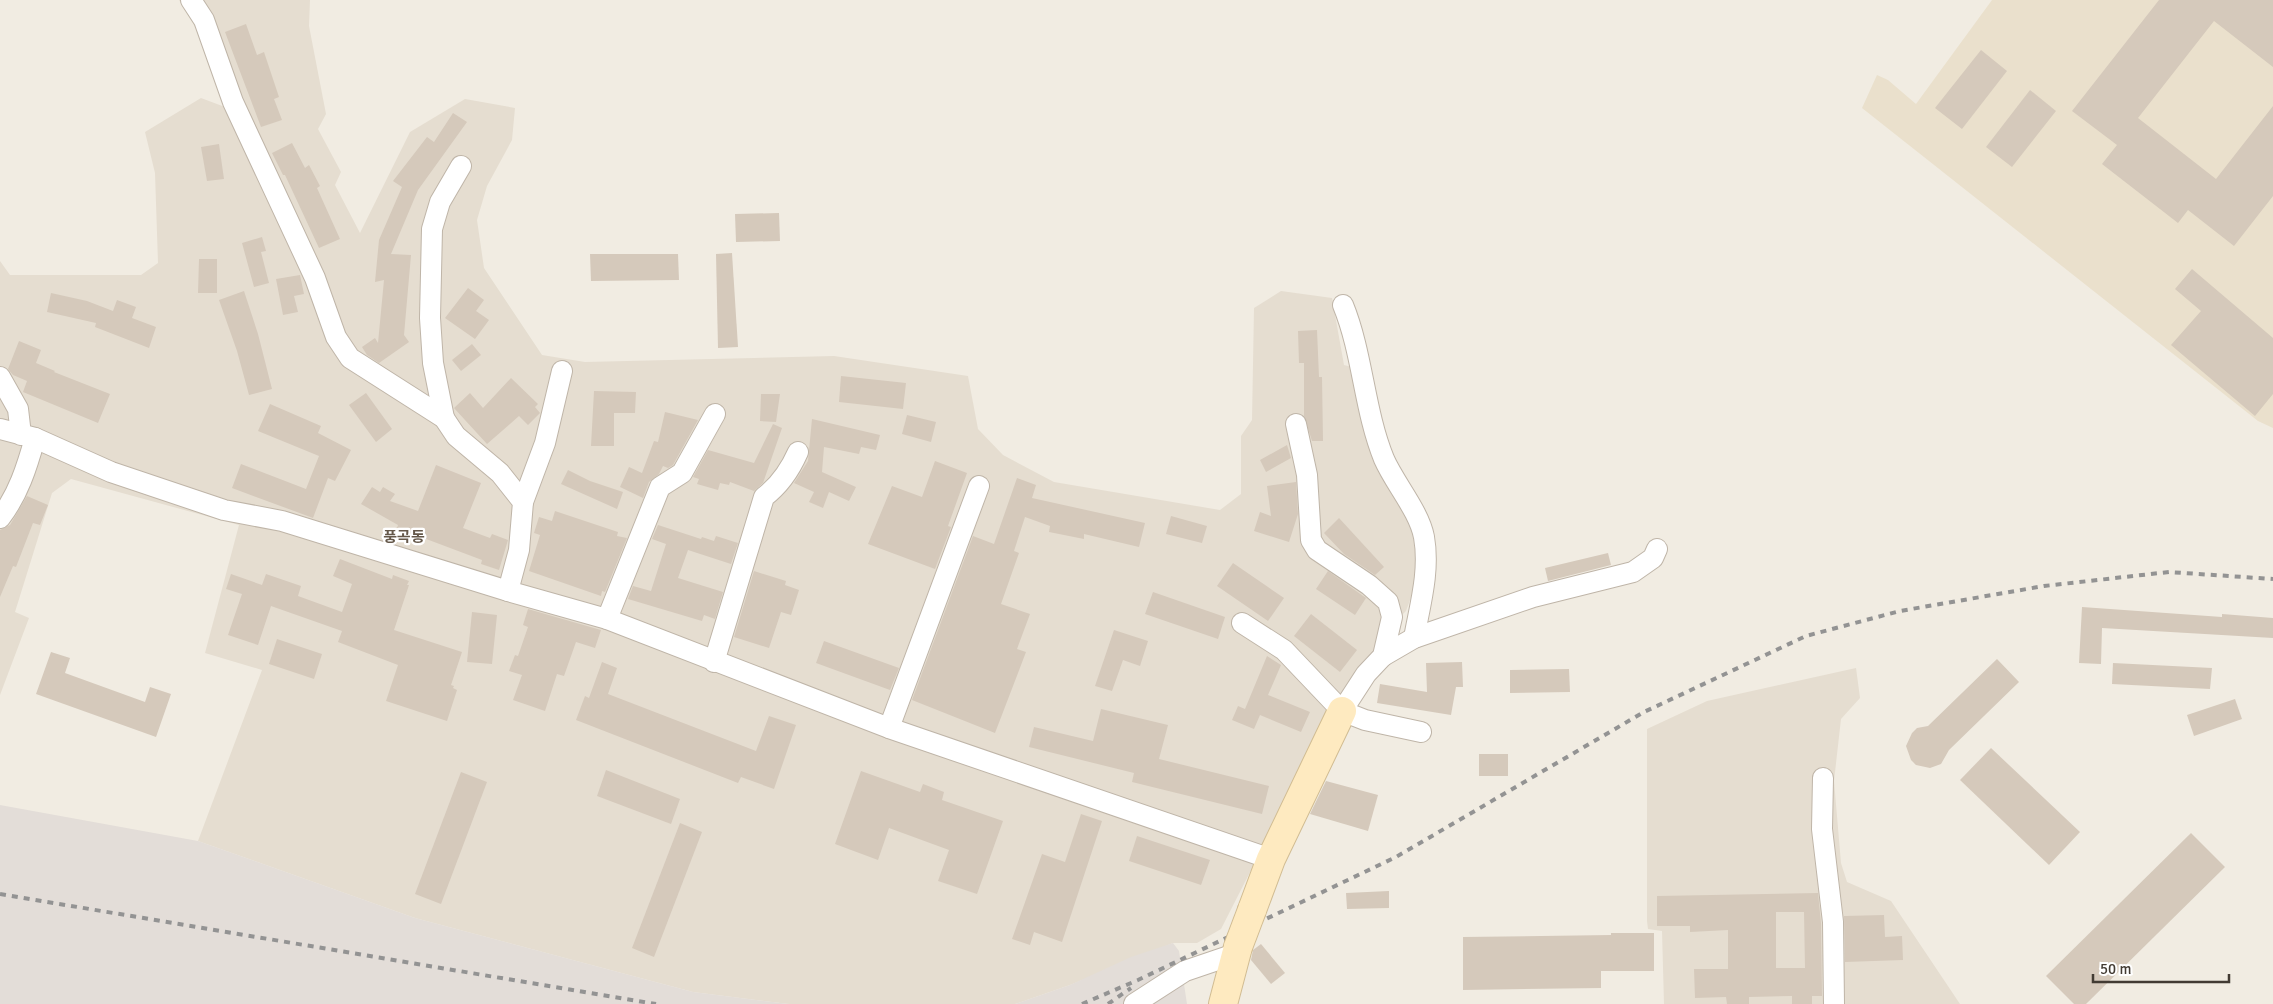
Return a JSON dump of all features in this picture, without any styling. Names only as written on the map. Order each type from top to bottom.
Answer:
[{"type":"street","points":[[190,0],[204,20],[233,102],[315,278],[336,337],[350,358],[444,418]]},
{"type":"street","points":[[461,166],[440,202],[432,229],[429,267],[433,362],[444,418],[456,436],[500,474],[523,502]]},
{"type":"street","points":[[1343,305],[1350,322],[1364,387],[1384,459],[1424,535],[1427,567],[1414,638]]},
{"type":"street","points":[[508,591],[519,550],[523,502],[545,443],[562,371]]},
{"type":"street","points":[[0,377],[18,409],[28,437],[28,464],[11,504],[0,518]]},
{"type":"street","points":[[607,619],[660,487],[682,474],[715,414]]},
{"type":"street","points":[[1296,424],[1307,475],[1311,540],[1318,550],[1369,585],[1388,602],[1392,617],[1383,656]]},
{"type":"street","points":[[0,429],[28,437],[111,472],[224,510],[282,521],[508,591],[607,619],[714,662],[889,728],[1271,859]]},
{"type":"street","points":[[714,662],[764,497],[777,487],[791,468],[798,452]]},
{"type":"street","points":[[889,728],[978,486]]},
{"type":"street","points":[[1223,1004],[1236,951],[1271,859],[1342,711],[1366,674],[1383,656],[1414,638],[1533,597],[1633,572],[1653,558],[1657,549]]},
{"type":"street","points":[[1242,623],[1284,650],[1342,711],[1365,720],[1421,732]]},
{"type":"street","points":[[1823,778],[1822,829],[1833,922],[1834,1004]]},
{"type":"street","points":[[1134,1004],[1185,971],[1236,951]]},
{"type":"shaded area","points":[[179,0],[310,0],[309,26],[326,114],[318,129],[341,172],[335,185],[360,233],[410,132],[465,99],[515,108],[512,140],[487,186],[477,220],[484,268],[542,355],[585,362],[834,356],[968,376],[978,429],[1003,455],[1054,482],[1220,510],[1241,494],[1241,436],[1252,420],[1254,308],[1281,291],[1332,298],[1344,365],[1352,367],[1411,521],[1418,545],[1414,589],[1406,611],[1380,637],[1374,654],[1270,833],[1221,929],[1197,943],[1173,943],[1070,985],[1015,1004],[789,1004],[693,992],[415,918],[198,841],[262,670],[205,653],[239,525],[71,479],[52,493],[15,612],[29,618],[0,695],[0,261],[10,275],[141,275],[158,263],[155,173],[145,132],[201,98],[225,107],[197,30]]},
{"type":"shaded area","points":[[1992,0],[2273,0],[2273,428],[2258,421],[1862,108],[1877,75],[1888,80],[1916,104]]},
{"type":"shaded area","points":[[1856,668],[1860,698],[1841,719],[1834,781],[1841,863],[1847,882],[1891,901],[1960,1004],[1664,1004],[1662,931],[1648,929],[1647,921],[1647,729],[1707,701]]},
{"type":"shaded area","points":[[0,805],[198,841],[415,918],[693,992],[789,1004],[0,1004]]},
{"type":"shaded area","points":[[1173,943],[1179,951],[1187,1004],[1015,1004],[1070,985],[1131,957]]},
{"type":"building","points":[[2159,0],[2273,0],[2273,67],[2214,21],[2138,118],[2216,179],[2273,106],[2273,196],[2234,246],[2188,210],[2178,223],[2102,164],[2117,145],[2072,111]]},
{"type":"building","points":[[246,24],[257,55],[264,52],[279,97],[274,99],[282,120],[261,127],[225,32]]},
{"type":"building","points":[[1981,50],[2007,71],[1962,129],[1935,108]]},
{"type":"building","points":[[2030,90],[2056,111],[2012,167],[1986,147]]},
{"type":"building","points":[[453,113],[467,122],[418,190],[391,254],[411,255],[404,335],[409,342],[379,363],[367,355],[362,347],[375,338],[378,343],[384,280],[375,282],[379,240],[402,187],[393,181],[427,137],[434,142]]},
{"type":"building","points":[[292,143],[305,168],[309,165],[320,186],[317,188],[340,239],[319,248],[285,175],[283,175],[272,153]]},
{"type":"building","points":[[219,144],[224,179],[207,181],[201,147]]},
{"type":"building","points":[[779,213],[780,241],[736,242],[735,214]]},
{"type":"building","points":[[262,237],[266,251],[261,252],[269,283],[254,287],[242,243]]},
{"type":"building","points":[[732,253],[738,347],[718,348],[716,254]]},
{"type":"building","points":[[590,254],[678,254],[679,280],[591,281]]},
{"type":"building","points":[[199,259],[217,259],[217,293],[198,293]]},
{"type":"building","points":[[2192,269],[2273,338],[2273,394],[2255,416],[2171,345],[2201,311],[2175,289]]},
{"type":"building","points":[[300,275],[304,294],[294,296],[298,312],[283,315],[276,279]]},
{"type":"building","points":[[468,288],[484,300],[476,311],[489,320],[475,339],[445,318]]},
{"type":"building","points":[[244,291],[258,334],[272,389],[249,395],[237,351],[219,300]]},
{"type":"building","points":[[51,293],[87,301],[113,311],[117,300],[136,307],[132,318],[156,327],[149,348],[95,327],[96,323],[47,312]]},
{"type":"building","points":[[1317,330],[1319,377],[1322,377],[1323,441],[1312,441],[1304,416],[1304,363],[1299,363],[1298,331]]},
{"type":"building","points":[[19,341],[41,350],[36,363],[110,394],[98,423],[23,392],[27,381],[13,375],[8,369]]},
{"type":"building","points":[[472,344],[481,355],[461,371],[452,360]]},
{"type":"building","points":[[841,376],[906,383],[903,409],[839,402]]},
{"type":"building","points":[[511,378],[538,404],[535,407],[540,413],[528,425],[519,416],[487,444],[454,408],[470,393],[483,408]]},
{"type":"building","points":[[594,391],[636,392],[635,413],[614,413],[614,446],[591,446]]},
{"type":"building","points":[[366,393],[392,429],[376,442],[349,405]]},
{"type":"building","points":[[761,394],[780,394],[776,422],[760,421]]},
{"type":"building","points":[[270,404],[321,426],[318,433],[351,450],[335,481],[328,478],[313,518],[232,488],[241,464],[306,489],[319,456],[258,431]]},
{"type":"building","points":[[665,412],[698,420],[673,465],[668,468],[663,466],[659,474],[649,482],[643,498],[620,487],[629,467],[642,473],[654,441],[658,442]]},
{"type":"building","points":[[907,415],[936,422],[931,442],[902,434]]},
{"type":"building","points":[[812,419],[880,435],[876,450],[861,447],[859,454],[824,447],[822,472],[856,487],[849,501],[829,492],[823,508],[809,502],[814,492],[794,483],[808,461]]},
{"type":"building","points":[[773,424],[782,428],[763,483],[754,491],[730,482],[729,485],[720,483],[718,490],[697,484],[699,479],[693,477],[708,450],[754,463]]},
{"type":"building","points":[[1287,445],[1291,458],[1266,472],[1260,460]]},
{"type":"building","points":[[935,461],[967,473],[948,526],[951,527],[935,569],[868,544],[892,486],[922,497]]},
{"type":"building","points":[[436,465],[481,483],[463,528],[490,538],[492,534],[508,540],[499,570],[481,564],[482,560],[397,528],[398,525],[361,504],[372,487],[380,492],[383,487],[395,494],[390,501],[418,511]]},
{"type":"building","points":[[568,470],[590,481],[623,492],[617,509],[561,484]]},
{"type":"building","points":[[1017,478],[1036,485],[1032,498],[1145,523],[1139,547],[1084,534],[1084,539],[1049,532],[1050,526],[1025,517],[1014,551],[1019,553],[1001,604],[1030,614],[1017,649],[1026,652],[995,733],[912,700],[973,536],[994,544]]},
{"type":"building","points":[[1296,482],[1298,514],[1289,542],[1254,531],[1260,512],[1271,516],[1267,486]]},
{"type":"building","points":[[27,496],[48,505],[40,525],[33,523],[16,567],[13,566],[0,597],[0,530],[10,525]]},
{"type":"building","points":[[555,511],[618,532],[617,536],[627,538],[605,592],[602,591],[601,596],[529,571],[540,535],[534,533],[539,517],[552,521]]},
{"type":"building","points":[[1171,516],[1207,526],[1202,543],[1166,534]]},
{"type":"building","points":[[1339,518],[1384,567],[1375,575],[1344,554],[1324,533]]},
{"type":"building","points":[[658,525],[701,539],[702,537],[714,541],[716,536],[738,543],[731,564],[688,550],[678,578],[723,592],[715,619],[704,615],[702,621],[628,599],[633,586],[651,591],[666,544],[652,539]]},
{"type":"building","points":[[1608,553],[1611,565],[1548,581],[1545,568]]},
{"type":"building","points":[[340,559],[392,579],[393,575],[409,581],[394,630],[462,652],[451,685],[457,690],[447,721],[386,701],[398,665],[338,642],[342,631],[271,606],[258,645],[228,635],[242,594],[226,589],[231,574],[262,585],[266,574],[301,586],[298,596],[342,612],[352,584],[333,576]]},
{"type":"building","points":[[1233,563],[1284,598],[1268,621],[1217,586]]},
{"type":"building","points":[[754,571],[786,581],[785,585],[799,590],[791,615],[781,612],[769,648],[734,637]]},
{"type":"building","points":[[1328,571],[1366,598],[1355,615],[1316,589]]},
{"type":"building","points":[[1153,592],[1225,617],[1218,639],[1145,614]]},
{"type":"building","points":[[2082,607],[2222,617],[2222,614],[2273,618],[2273,638],[2102,628],[2101,664],[2079,663]]},
{"type":"building","points":[[528,609],[601,630],[595,648],[576,642],[564,676],[557,674],[545,711],[513,700],[522,675],[509,671],[515,655],[518,656],[528,627],[523,625]]},
{"type":"building","points":[[472,612],[497,615],[492,664],[467,662]]},
{"type":"building","points":[[1311,614],[1357,650],[1340,672],[1294,636]]},
{"type":"building","points":[[1114,630],[1148,641],[1140,666],[1123,660],[1112,691],[1095,686]]},
{"type":"building","points":[[277,639],[322,654],[314,679],[269,664]]},
{"type":"building","points":[[824,641],[899,668],[890,690],[816,663]]},
{"type":"building","points":[[51,652],[70,658],[65,673],[145,702],[150,687],[171,694],[156,737],[36,694]]},
{"type":"building","points":[[1267,656],[1281,665],[1268,695],[1310,712],[1301,732],[1260,715],[1254,729],[1232,720],[1238,706],[1245,709]]},
{"type":"building","points":[[1997,659],[2019,682],[1949,750],[1941,764],[1930,768],[1916,765],[1911,760],[1906,746],[1912,733],[1917,728],[1928,726]]},
{"type":"building","points":[[602,662],[617,668],[608,694],[756,751],[769,716],[796,725],[774,789],[741,777],[738,783],[576,720],[585,696],[589,698]]},
{"type":"building","points":[[1462,662],[1463,687],[1456,687],[1451,715],[1377,703],[1380,684],[1427,692],[1426,663]]},
{"type":"building","points":[[2113,663],[2212,668],[2210,689],[2112,684]]},
{"type":"building","points":[[1569,669],[1570,692],[1510,693],[1510,670]]},
{"type":"building","points":[[2235,699],[2242,719],[2194,736],[2187,715]]},
{"type":"building","points":[[1101,709],[1168,725],[1159,759],[1269,786],[1262,814],[1132,782],[1134,773],[1029,747],[1034,727],[1093,741]]},
{"type":"building","points":[[1991,748],[2080,832],[2049,865],[1960,780]]},
{"type":"building","points":[[1479,754],[1508,754],[1508,776],[1479,776]]},
{"type":"building","points":[[606,770],[680,799],[671,824],[597,796]]},
{"type":"building","points":[[861,771],[920,792],[923,784],[944,792],[942,800],[1003,821],[977,894],[938,881],[949,850],[889,828],[878,860],[835,844]]},
{"type":"building","points":[[461,772],[487,782],[441,904],[415,894]]},
{"type":"building","points":[[1326,781],[1378,795],[1368,831],[1310,814]]},
{"type":"building","points":[[1081,814],[1102,821],[1062,942],[1034,932],[1030,945],[1012,939],[1042,854],[1065,862]]},
{"type":"building","points":[[680,823],[702,832],[654,957],[632,948]]},
{"type":"building","points":[[2191,833],[2225,867],[2086,1004],[2074,1004],[2046,976]]},
{"type":"building","points":[[1137,836],[1210,860],[1201,885],[1129,861]]},
{"type":"building","points":[[1389,891],[1389,908],[1347,909],[1346,893]]},
{"type":"building","points":[[1818,893],[1821,923],[1822,996],[1812,996],[1812,1004],[1792,1004],[1792,996],[1749,997],[1749,1004],[1727,1004],[1726,997],[1695,998],[1694,969],[1728,969],[1728,930],[1690,932],[1690,926],[1657,926],[1657,896]],"holes":[[[1776,912],[1804,912],[1805,968],[1776,968]]]},
{"type":"building","points":[[1884,915],[1885,937],[1902,936],[1903,960],[1845,962],[1844,916]]},
{"type":"building","points":[[1611,933],[1654,933],[1654,971],[1601,971],[1601,988],[1463,990],[1463,937],[1611,935]]},
{"type":"building","points":[[1261,944],[1285,973],[1271,984],[1251,960],[1253,950]]},
{"type":"railway","points":[[1082,1004],[1138,980],[1396,857],[1644,712],[1806,636],[1900,611],[2044,586],[2169,572],[2273,579]]},
{"type":"railway","points":[[0,894],[656,1004]]},
{"type":"railway","points":[[1108,1004],[1131,988]]},
{"type":"district","name":"풍곡동","points":[[404,537]]}]
